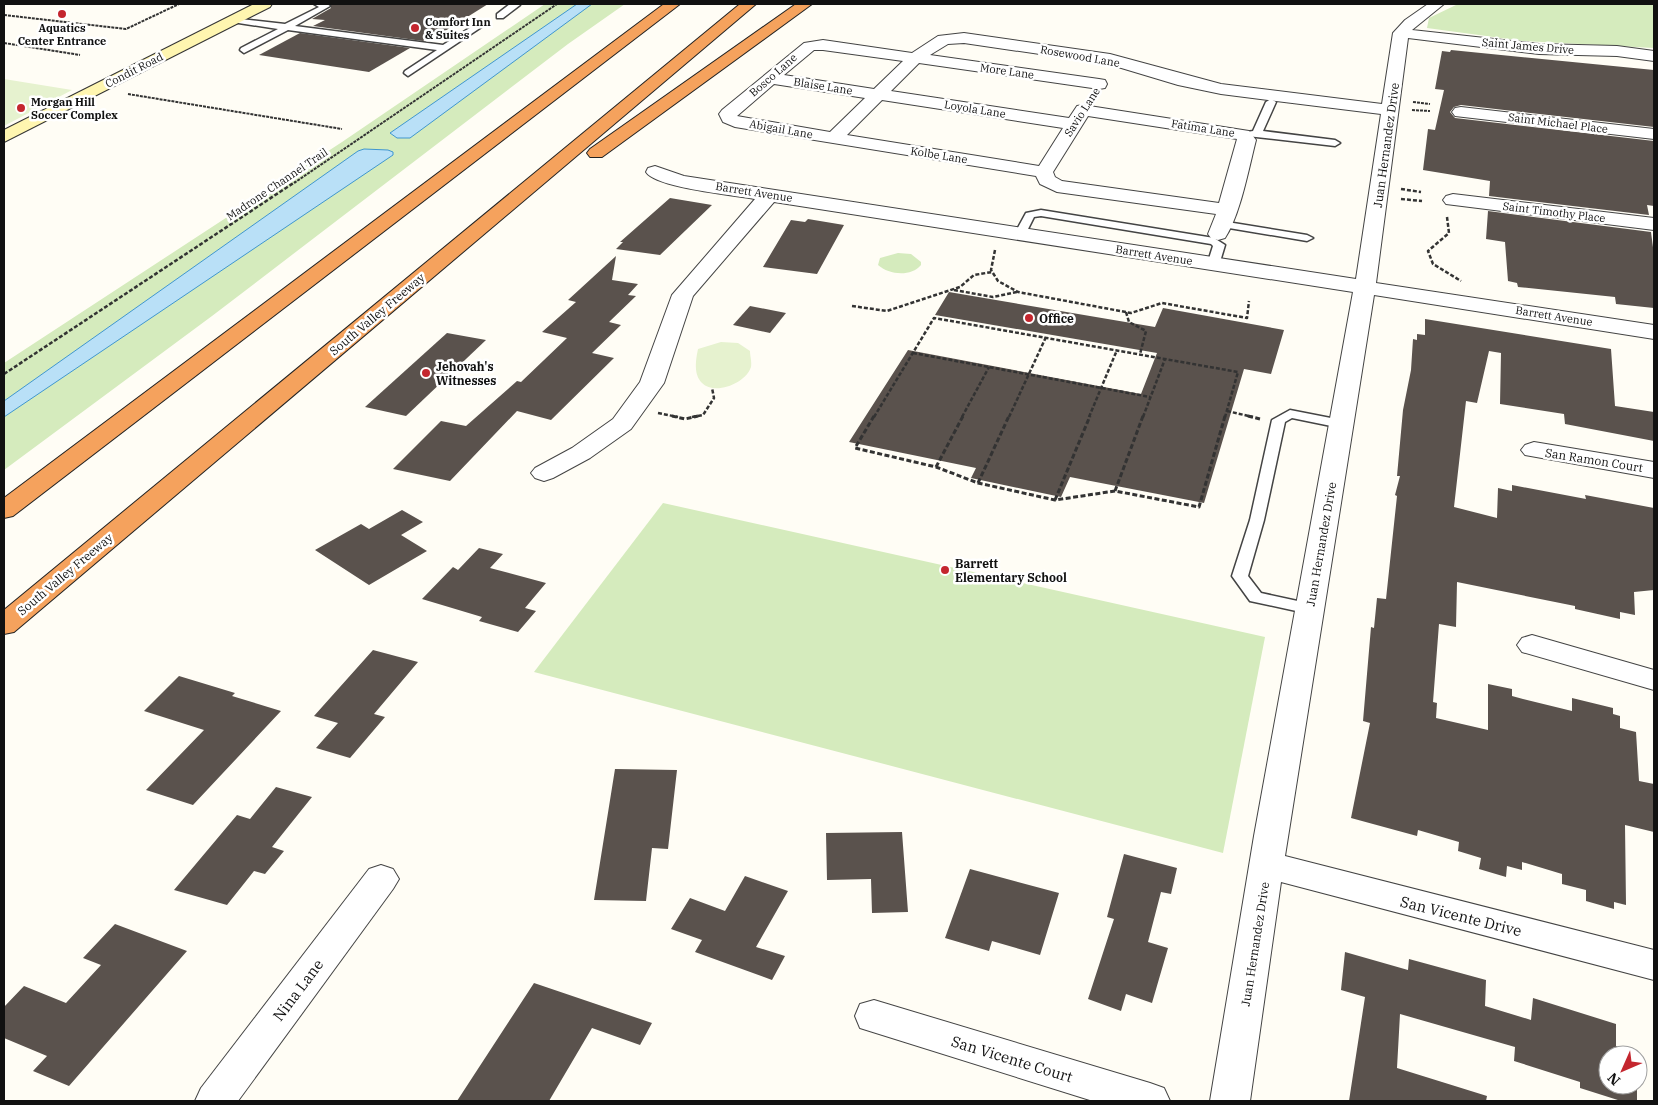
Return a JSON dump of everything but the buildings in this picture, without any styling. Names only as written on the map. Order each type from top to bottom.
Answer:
[{"type":"highway","points":[[593,65],[660,4]]},
{"type":"highway","points":[[4,510],[673,4]]},
{"type":"highway","name":"South Valley Freeway","points":[[4,625],[749,4]]},
{"type":"highway","points":[[507,206],[574,169],[805,4]]},
{"type":"street","name":"Condit Road","points":[[4,137],[265,4]]},
{"type":"street","points":[[1401,33],[1410,22],[1437,4]]},
{"type":"street","name":"Saint James Drive","points":[[1401,33],[1539,49],[1617,51],[1654,56]]},
{"type":"street","name":"Juan Hernandez Drive","points":[[1230,1101],[1267,866],[1364,288],[1401,33]]},
{"type":"street","name":"Rosewood Lane","points":[[834,138],[916,57],[944,39],[964,38],[1110,59],[1184,81],[1221,89],[1391,110]]},
{"type":"street","name":"Bosco Lane","points":[[729,118],[728,114],[810,46],[823,45],[916,57]]},
{"type":"street","name":"More Lane","points":[[916,57],[1099,84]]},
{"type":"street","name":"Savio Lane","points":[[1044,172],[1099,84],[1132,66]]},
{"type":"street","name":"Blaise Lane","points":[[770,78],[877,94]]},
{"type":"street","name":"Loyola Lane","points":[[877,94],[1078,117]]},
{"type":"street","name":"Saint Michael Place","points":[[1461,112],[1654,134]]},
{"type":"street","name":"Fatima Lane","points":[[1078,117],[1250,134],[1222,223]]},
{"type":"street","name":"Abigail Lane","points":[[729,118],[735,122],[834,138]]},
{"type":"street","name":"Kolbe Lane","points":[[834,138],[1044,172]]},
{"type":"street","name":"Barrett Avenue","points":[[655,172],[680,181],[1654,332]]},
{"type":"street","points":[[1044,172],[1047,180],[1057,186],[1222,223]]},
{"type":"street","points":[[544,473],[581,453],[622,424],[652,383],[683,295],[769,195]]},
{"type":"street","name":"Saint Timothy Place","points":[[1450,207],[1654,224]]},
{"type":"street","name":"San Ramon Court","points":[[1534,450],[1654,470]]},
{"type":"street","points":[[1532,645],[1654,680]]},
{"type":"street","name":"San Vicente Drive","points":[[1267,866],[1654,965]]},
{"type":"street","name":"Nina Lane","points":[[214,1101],[381,879]]},
{"type":"street","name":"San Vicente Court","points":[[874,1016],[1150,1101]]},
{"type":"lane","points":[[244,50],[326,6],[318,4]]},
{"type":"lane","points":[[500,16],[516,5],[514,4]]},
{"type":"lane","points":[[232,20],[445,48]]},
{"type":"lane","points":[[408,73],[479,26]]},
{"type":"lane","points":[[1270,102],[1250,134],[1335,143]]},
{"type":"lane","points":[[1222,223],[1308,238]]},
{"type":"lane","points":[[1310,609],[1256,596],[1240,576],[1257,520],[1279,420],[1290,414],[1341,424]]},
{"type":"path","points":[[4,15],[126,29],[179,4]]},
{"type":"path","name":"Madrone Channel Trail","points":[[4,374],[253,211],[557,4]]},
{"type":"path","points":[[4,43],[80,55]]},
{"type":"path","points":[[96,89],[342,130]]},
{"type":"path","points":[[1413,102],[1430,104]]},
{"type":"path","points":[[1412,110],[1430,112]]},
{"type":"path","points":[[1401,189],[1421,192]]},
{"type":"path","points":[[1401,199],[1422,201]]},
{"type":"path","points":[[1450,207],[1449,233],[1428,251],[1433,264],[1456,276],[1467,287]]},
{"type":"path","points":[[993,244],[996,248],[992,272],[998,281],[1018,292],[1131,313],[1162,303],[1247,318],[1249,301]]},
{"type":"path","points":[[852,306],[887,311],[953,290],[974,275],[992,272]]},
{"type":"path","points":[[953,290],[992,297],[1018,292]]},
{"type":"path","points":[[1126,312],[1128,322],[1146,331],[1140,354]]},
{"type":"path","points":[[934,318],[1140,354],[1238,372],[1199,508],[1115,492],[1055,500],[978,482],[936,467],[855,448],[934,318]]},
{"type":"path","points":[[978,482],[1046,338]]},
{"type":"path","points":[[1055,500],[1118,350]]},
{"type":"path","points":[[913,353],[1150,397]]},
{"type":"path","points":[[1115,492],[1164,359]]},
{"type":"path","points":[[936,467],[989,367]]},
{"type":"path","points":[[658,413],[685,419],[703,415],[714,398],[712,388]]},
{"type":"green space","points":[[545,4],[625,4],[568,44],[212,316],[4,470],[4,363],[342,142]]},
{"type":"green space","points":[[1458,4],[1654,4],[1654,48],[1523,41],[1427,28],[1429,18]]},
{"type":"green space","name":"Morgan Hill Soccer Complex","points":[[4,79],[72,90],[4,126]]},
{"type":"green space","points":[[898,253],[911,254],[921,262],[921,265],[917,269],[906,273],[894,273],[878,265],[880,258]]},
{"type":"green space","points":[[721,342],[738,343],[750,351],[751,367],[748,373],[737,383],[722,388],[708,387],[702,383],[697,375],[698,349]]},
{"type":"green space","points":[[663,503],[1265,637],[1223,853],[534,672]]},
{"type":"water","points":[[577,4],[592,4],[410,138],[397,138],[390,133]]},
{"type":"water","points":[[364,149],[388,150],[393,152],[393,155],[4,417],[4,401],[358,151]]},
{"type":"place","name":"Aquatics Center Entrance","points":[[62,14]]},
{"type":"place","name":"Comfort Inn & Suites","points":[[415,28]]},
{"type":"place","name":"Morgan Hill Soccer Complex","points":[[21,108]]},
{"type":"place","name":"Office","points":[[1029,318]]},
{"type":"place","name":"Jehovah's Witnesses","points":[[426,373]]},
{"type":"place","name":"Barrett Elementary School","points":[[945,570]]}]
